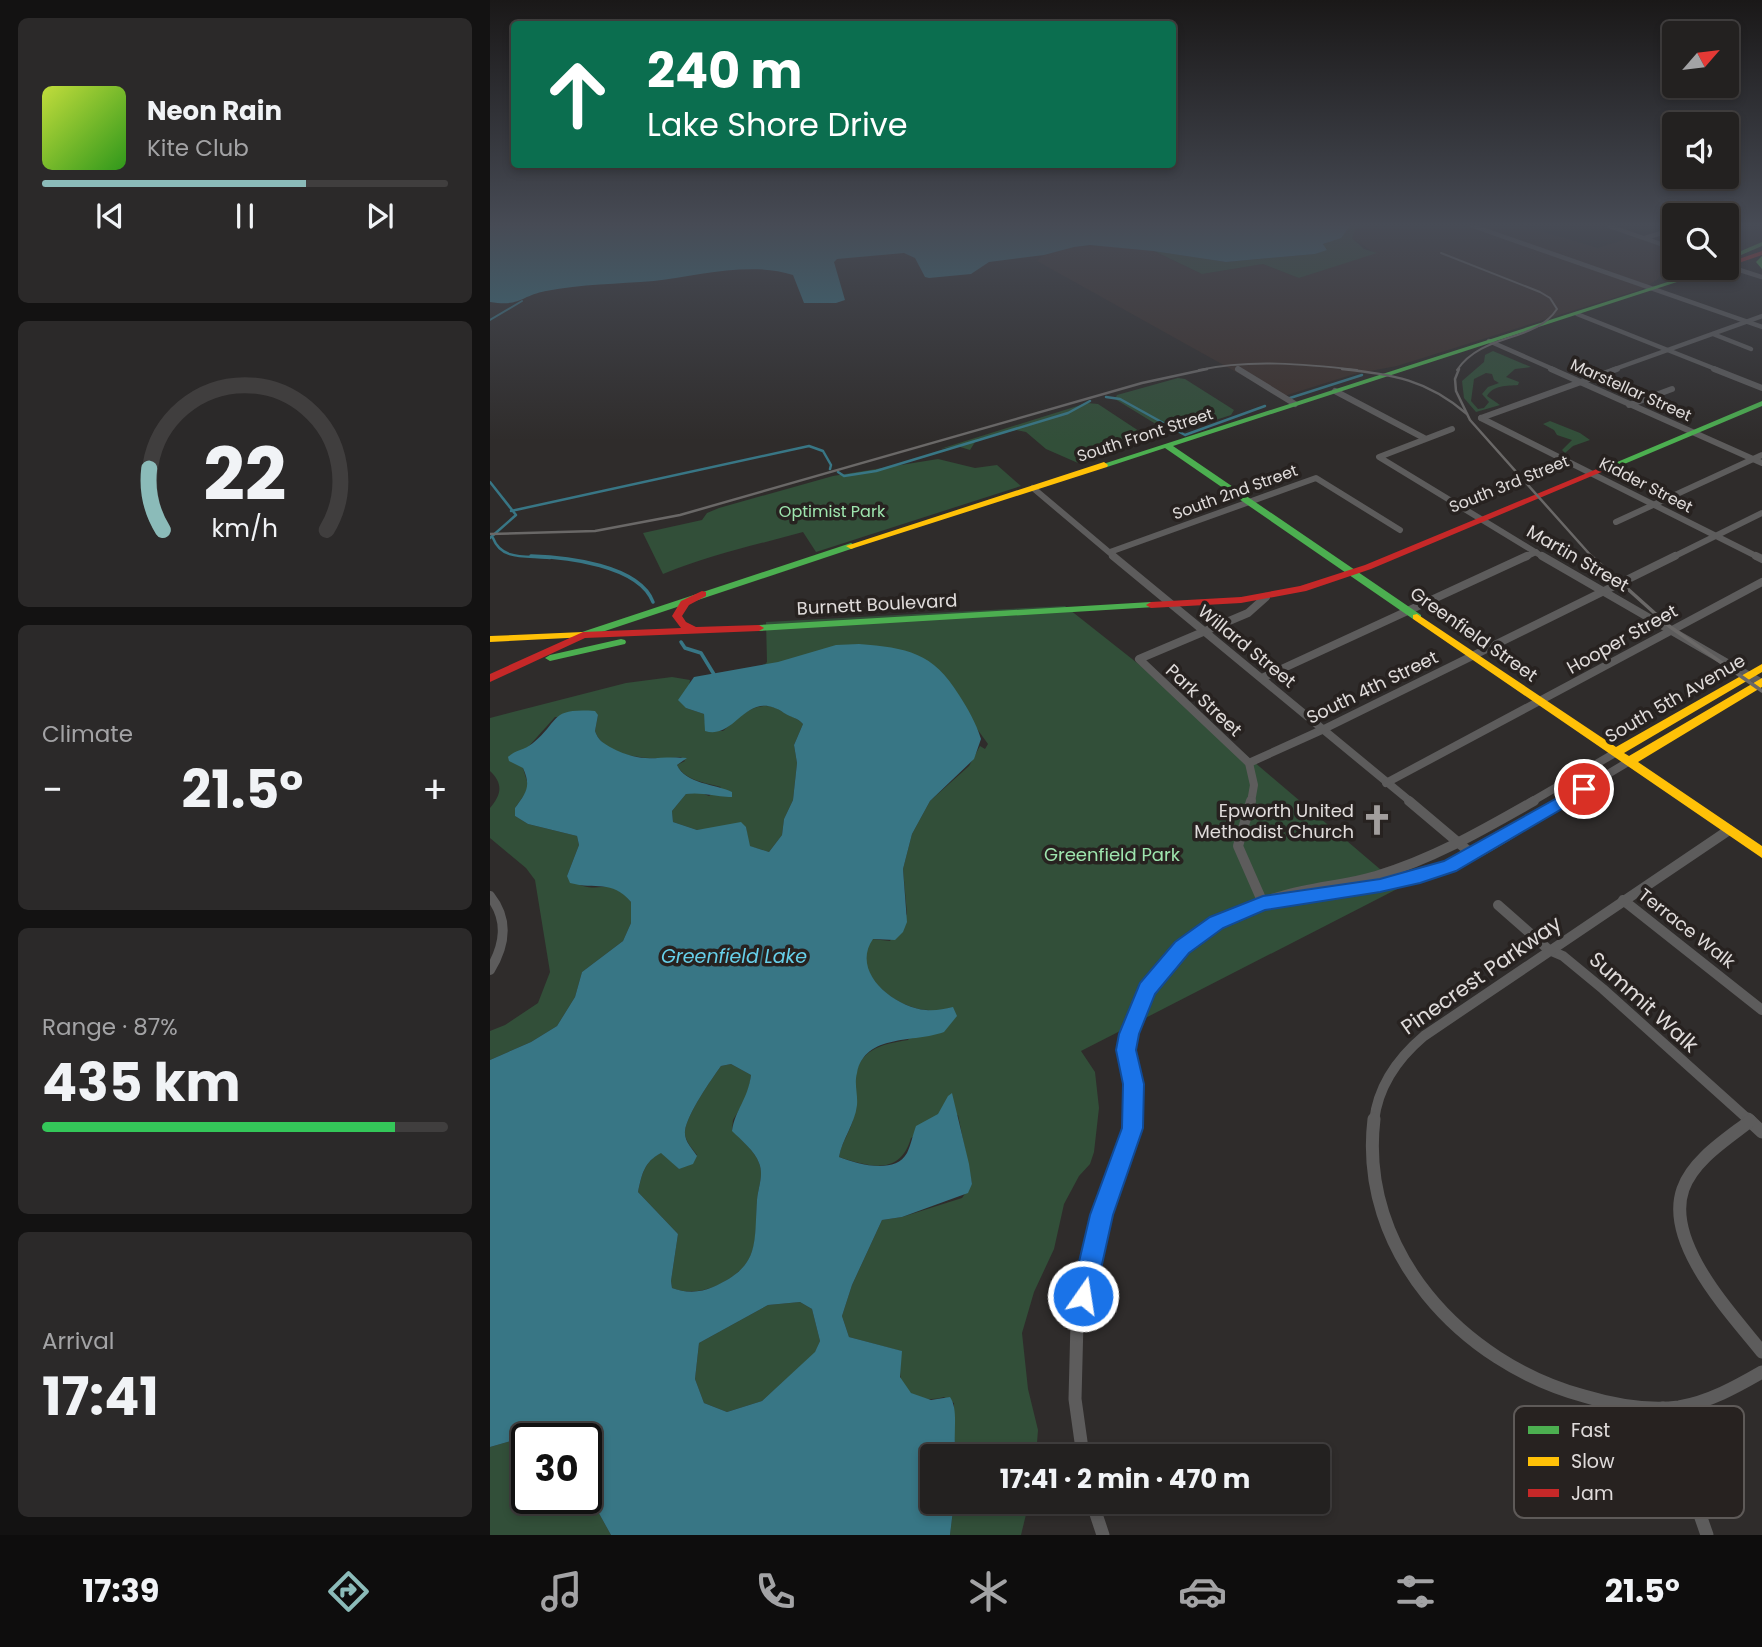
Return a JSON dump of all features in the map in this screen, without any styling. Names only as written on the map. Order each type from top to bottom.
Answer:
[{"type":"main road","name":"South Front Street","points":[[583,635],[702,594],[1625,298]]},
{"type":"main road","name":"South 3rd Street","points":[[1266,597],[1302,589],[1349,570],[1588,472],[1762,396]]},
{"type":"main road","name":"South 3rd Street","points":[[1687,430],[1762,403]]},
{"type":"main road","name":"Greenfield Street","points":[[1166,445],[1762,853]]},
{"type":"main road","points":[[696,632],[682,624],[677,616],[685,603],[702,594]]},
{"type":"main road","name":"Burnett Boulevard","points":[[490,639],[696,632],[1266,597]]},
{"type":"main road","points":[[490,679],[574,652],[696,632]]},
{"type":"main road","points":[[490,679],[583,635]]},
{"type":"main road","name":"South 5th Avenue","points":[[1615,753],[1762,667]]},
{"type":"main road","name":"South 5th Avenue","points":[[1628,762],[1762,683]]},
{"type":"street","points":[[1679,298],[1762,327]]},
{"type":"street","points":[[1577,314],[1762,388]]},
{"type":"street","points":[[1578,382],[1762,316]]},
{"type":"street","points":[[1713,334],[1751,349]]},
{"type":"street","name":"Marstellar Street","points":[[1489,341],[1762,463]]},
{"type":"street","points":[[1238,369],[1295,404]]},
{"type":"street","name":"Kidder Street","points":[[1578,382],[1481,418],[1762,559]]},
{"type":"street","points":[[1629,405],[1672,389]]},
{"type":"street","points":[[1335,391],[1424,438],[1452,429]]},
{"type":"street","name":"Martin Street","points":[[1424,438],[1379,457],[1762,683]]},
{"type":"street","points":[[1616,522],[1762,454]]},
{"type":"street","name":"South 2nd Street","points":[[1110,552],[1316,478],[1400,530]]},
{"type":"street","name":"Willard Street","points":[[1033,488],[1473,855]]},
{"type":"street","name":"South 4th Street","points":[[1249,763],[1325,729],[1601,590],[1762,513]]},
{"type":"street","points":[[1262,678],[1536,552]]},
{"type":"street","name":"Hooper Street","points":[[1386,783],[1762,582]]},
{"type":"street","name":"South 3rd Street","points":[[1139,659],[1248,613],[1266,597]]},
{"type":"street","name":"Park Street","points":[[1139,659],[1249,763]]},
{"type":"street","name":"South 5th Avenue","points":[[1263,903],[1376,876],[1460,844],[1615,753]]},
{"type":"street","name":"South 5th Avenue","points":[[1263,903],[1333,894],[1420,877],[1473,855],[1628,762]]},
{"type":"street","points":[[1081,1444],[1075,1399],[1077,1322],[1101,1215],[1132,1128],[1134,1084],[1126,1050],[1129,1034],[1147,989],[1182,948],[1217,923],[1263,903],[1239,851],[1241,832],[1254,797],[1255,778],[1249,763]]},
{"type":"street","name":"Pinecrest Parkway","points":[[1650,1406],[1573,1393],[1539,1381],[1490,1354],[1461,1332],[1415,1278],[1395,1246],[1374,1189],[1369,1151],[1370,1129],[1392,1069],[1424,1036],[1729,830]]},
{"type":"street","points":[[490,896],[499,906],[504,923],[501,951],[490,970]]},
{"type":"street","name":"Terrace Walk","points":[[1623,900],[1762,1010]]},
{"type":"street","name":"Summit Walk","points":[[1498,905],[1549,950],[1563,956],[1603,989],[1762,1132]]},
{"type":"street","points":[[1750,1121],[1690,1178],[1683,1191],[1681,1224],[1694,1259],[1762,1352]]},
{"type":"street","name":"Pinecrest Parkway","points":[[1673,1406],[1700,1401],[1740,1385],[1762,1372]]},
{"type":"street","points":[[1096,1514],[1103,1535]]},
{"type":"street","points":[[1701,1518],[1707,1535]]},
{"type":"shaded area","points":[[1103,298],[1615,298],[1397,366],[1354,374],[1281,397]]},
{"type":"green space","points":[[1493,351],[1531,367],[1515,369],[1506,377],[1519,382],[1518,385],[1501,387],[1490,392],[1487,396],[1500,405],[1476,412],[1464,398],[1462,381],[1484,362],[1485,355]],"holes":[[[1486,373],[1492,374],[1494,380],[1499,383],[1488,387],[1482,394],[1489,402],[1484,408],[1478,409],[1471,401],[1474,379]]]},
{"type":"green space","points":[[1178,378],[1185,379],[1234,410],[1231,415],[1172,434],[1115,399],[1117,395]]},
{"type":"green space","points":[[1087,403],[1098,404],[1145,435],[1148,440],[1129,443],[1124,448],[1078,463],[1046,449],[1026,432],[1016,430],[977,439],[970,450],[957,446],[940,449]]},
{"type":"green space","points":[[1550,421],[1590,440],[1573,446],[1565,453],[1562,450],[1572,440],[1557,435],[1543,424]]},
{"type":"green space","name":"Optimist Park","points":[[938,459],[975,468],[997,465],[1021,486],[816,552],[803,532],[715,556],[663,574],[643,533],[702,520],[707,513],[719,508],[833,476]]},
{"type":"green space","name":"Greenfield Park","points":[[1065,606],[1146,670],[1401,887],[1081,1051],[1095,1072],[1099,1108],[1094,1152],[1090,1164],[1079,1176],[1064,1204],[1054,1249],[1034,1292],[1022,1333],[1028,1389],[1038,1430],[1037,1444],[955,1444],[954,1403],[944,1397],[925,1399],[913,1395],[901,1380],[901,1351],[849,1337],[842,1316],[852,1285],[882,1220],[902,1217],[962,1198],[972,1184],[958,1115],[911,1138],[906,1150],[892,1163],[882,1166],[862,1164],[839,1157],[854,1116],[856,1072],[860,1063],[865,1056],[880,1047],[908,1040],[929,1010],[904,1004],[880,987],[866,964],[866,952],[872,939],[890,941],[907,914],[903,869],[912,834],[930,801],[969,766],[980,746],[985,749],[988,744],[951,693],[748,684],[767,662],[766,622]]},
{"type":"green space","points":[[672,677],[690,680],[686,708],[704,714],[706,731],[723,731],[751,709],[766,706],[796,718],[803,724],[794,745],[797,763],[793,800],[784,819],[782,835],[769,852],[749,846],[746,827],[697,830],[673,822],[672,811],[686,794],[699,792],[709,796],[721,787],[685,774],[677,765],[685,761],[681,757],[645,758],[609,748],[595,731],[598,715],[555,717],[529,746],[523,768],[529,788],[515,808],[515,816],[528,824],[577,836],[579,845],[567,876],[583,886],[607,886],[624,894],[631,902],[631,923],[623,941],[582,972],[575,997],[557,1026],[531,1042],[490,1060],[490,1031],[505,1025],[538,1003],[550,972],[535,880],[526,868],[490,838],[490,808],[497,799],[499,785],[490,771],[490,718],[626,683]]},
{"type":"green space","points":[[731,1064],[751,1075],[748,1095],[733,1120],[732,1130],[754,1154],[760,1168],[755,1240],[748,1260],[732,1277],[707,1289],[678,1290],[672,1288],[671,1281],[678,1234],[638,1192],[639,1186],[648,1164],[662,1152],[679,1169],[697,1155],[686,1138],[687,1124],[700,1097],[721,1066]]},
{"type":"green space","points":[[800,1302],[812,1309],[820,1341],[815,1353],[762,1401],[727,1412],[704,1403],[695,1379],[699,1343],[768,1305]]},
{"type":"green space","points":[[511,1441],[511,1514],[599,1514],[611,1535],[490,1535],[490,1447]]},
{"type":"green space","points":[[953,1514],[1026,1514],[1021,1535],[950,1535]]},
{"type":"water","points":[[490,298],[525,298],[508,303],[490,302]]},
{"type":"water","points":[[802,298],[844,298],[845,300],[836,303],[804,303]]},
{"type":"water","name":"Greenfield Lake","points":[[859,644],[917,655],[939,669],[949,681],[972,716],[981,739],[974,759],[930,801],[912,834],[903,869],[907,922],[903,932],[895,940],[873,939],[867,951],[867,964],[871,975],[889,995],[926,1010],[953,1007],[957,1016],[944,1032],[880,1045],[862,1060],[856,1077],[856,1112],[839,1157],[875,1166],[894,1164],[907,1153],[916,1126],[938,1114],[952,1093],[969,1164],[972,1184],[968,1193],[902,1217],[882,1220],[852,1285],[842,1316],[849,1337],[902,1351],[900,1377],[911,1393],[931,1400],[950,1397],[953,1403],[955,1444],[920,1444],[920,1514],[953,1514],[950,1535],[611,1535],[599,1514],[602,1514],[602,1423],[511,1423],[511,1441],[490,1447],[490,1060],[531,1042],[557,1026],[575,997],[582,972],[623,941],[631,923],[631,902],[617,890],[570,883],[567,876],[579,845],[577,836],[528,824],[515,816],[515,808],[526,789],[527,780],[523,768],[509,761],[508,757],[533,743],[557,717],[570,712],[595,711],[598,715],[595,731],[607,746],[640,758],[687,758],[677,765],[687,776],[732,792],[732,797],[686,794],[672,811],[673,822],[697,830],[741,822],[746,827],[750,846],[769,852],[782,835],[784,819],[793,800],[797,763],[794,745],[803,724],[771,707],[760,706],[750,710],[725,729],[705,731],[704,714],[686,708],[678,700],[694,677],[778,662],[836,645]],"holes":[[[731,1064],[751,1075],[732,1131],[754,1154],[760,1168],[752,1253],[739,1271],[713,1287],[692,1292],[677,1290],[672,1288],[671,1281],[678,1234],[638,1192],[643,1174],[647,1165],[661,1153],[679,1169],[693,1164],[697,1156],[686,1138],[685,1131],[700,1097],[721,1066]],[[800,1302],[812,1309],[820,1341],[815,1352],[762,1401],[727,1412],[704,1403],[695,1379],[699,1343],[768,1305]]]},
{"type":"waterway","points":[[490,320],[522,301]]},
{"type":"waterway","points":[[1290,398],[1362,375]]},
{"type":"waterway","points":[[1106,397],[1120,399],[1185,435],[1265,406]]},
{"type":"waterway","points":[[838,472],[844,476],[876,471],[1068,413],[1090,401]]},
{"type":"waterway","points":[[513,511],[809,446],[823,451],[831,465],[830,469]]},
{"type":"waterway","points":[[490,482],[513,511]]},
{"type":"waterway","points":[[490,538],[516,515],[513,511]]},
{"type":"waterway","points":[[493,538],[497,546],[509,554],[550,558]]},
{"type":"waterway","points":[[531,556],[581,561],[617,571],[645,589],[653,602]]},
{"type":"waterway","points":[[681,642],[685,648],[701,653],[715,676]]},
{"type":"railway","points":[[1457,370],[1480,349],[1536,328],[1547,320],[1557,309],[1549,298]]},
{"type":"railway","points":[[1199,370],[1258,364],[1298,364],[1357,370]]},
{"type":"railway","points":[[490,534],[595,531],[680,515],[1142,383],[1207,369]]},
{"type":"railway","points":[[1342,369],[1394,377],[1423,386],[1467,414]]},
{"type":"railway","points":[[1459,369],[1455,379],[1456,391],[1470,420],[1592,557]]},
{"type":"railway","points":[[1592,557],[1669,626],[1762,691]]},
{"type":"traffic: fast","points":[[1104,465],[1625,298]]},
{"type":"traffic: fast","points":[[1607,468],[1762,403]]},
{"type":"traffic: fast","points":[[1166,445],[1417,617]]},
{"type":"traffic: fast","points":[[583,635],[851,546]]},
{"type":"traffic: fast","points":[[759,628],[1151,605]]},
{"type":"traffic: fast","points":[[550,658],[621,642]]},
{"type":"traffic: slow","points":[[851,546],[1104,465]]},
{"type":"traffic: slow","points":[[1417,617],[1762,853]]},
{"type":"traffic: slow","points":[[490,639],[583,635]]},
{"type":"traffic: slow","points":[[1615,753],[1762,667]]},
{"type":"traffic: slow","points":[[1628,762],[1762,682]]},
{"type":"traffic: jam","points":[[1151,605],[1241,600],[1302,589],[1368,567],[1607,468]]},
{"type":"traffic: jam","points":[[696,632],[682,624],[677,616],[685,603],[702,594]]},
{"type":"traffic: jam","points":[[490,678],[583,635],[759,628]]},
{"type":"place","name":"Epworth United Methodist Church","points":[[1377,820]]},
{"type":"route","points":[[1083,1296],[1101,1215],[1132,1128],[1134,1084],[1126,1050],[1129,1034],[1147,989],[1182,948],[1217,923],[1263,903],[1380,886],[1420,877],[1450,866],[1584,789]]}]
